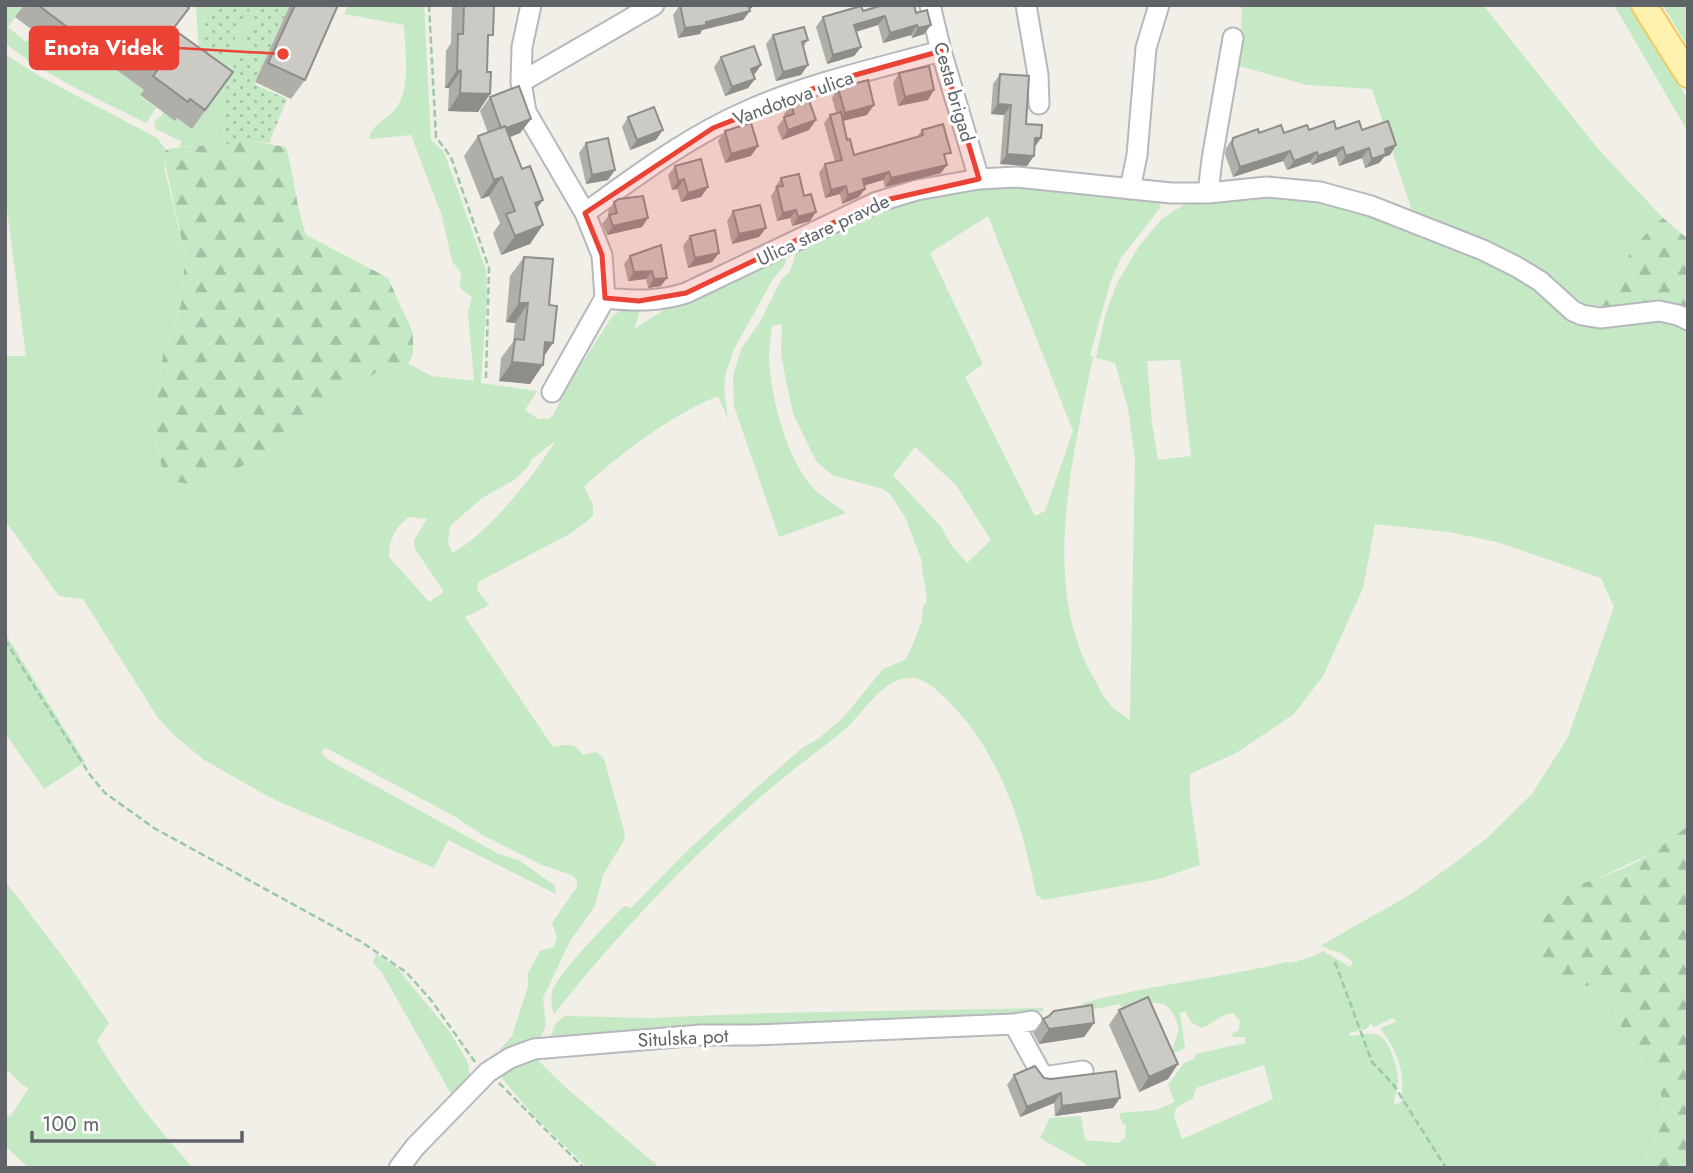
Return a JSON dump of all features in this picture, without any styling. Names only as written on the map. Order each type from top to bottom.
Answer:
[{"type":"main road","points":[[1644,5],[1688,75]]},
{"type":"street","points":[[531,5],[522,47],[521,82],[526,113],[585,213],[602,255],[605,298],[552,392]]},
{"type":"street","points":[[521,82],[654,5]]},
{"type":"street","name":"Cesta brigad","points":[[930,5],[979,179]]},
{"type":"street","points":[[1026,5],[1038,75],[1039,104]]},
{"type":"street","points":[[1130,189],[1137,155],[1146,48],[1159,5]]},
{"type":"street","points":[[1208,193],[1233,38]]},
{"type":"street","name":"Vandotova ulica","points":[[585,213],[684,145],[748,110],[830,82],[941,51]]},
{"type":"street","name":"Ulica stare pravde","points":[[605,298],[664,300],[686,293],[877,202],[917,190],[979,179],[1017,177],[1130,189],[1208,193],[1267,187],[1320,192],[1350,199],[1401,217],[1483,250],[1540,281],[1573,311],[1582,315],[1600,318],[1659,311],[1678,314],[1688,320]]},
{"type":"street","name":"Situlska pot","points":[[399,1168],[415,1147],[488,1072],[510,1058],[534,1049],[701,1035],[1023,1023],[1043,1077],[1083,1071]]},
{"type":"path","points":[[429,5],[436,136],[451,157],[489,268],[486,379]]},
{"type":"path","points":[[5,640],[90,775],[105,793],[154,828],[377,951],[406,972],[431,1000],[474,1062],[488,1072],[584,1168]]},
{"type":"path","points":[[1335,962],[1372,1062],[1393,1084],[1446,1168]]},
{"type":"highlighted area","points":[[941,51],[979,179],[877,202],[686,293],[639,301],[605,298],[602,255],[585,213],[713,128],[830,82]]},
{"type":"green space","points":[[5,5],[24,5],[8,27],[26,42],[32,36],[43,44],[45,40],[66,54],[70,49],[98,47],[122,65],[144,90],[140,96],[156,108],[146,123],[56,77],[5,43]]},
{"type":"green space","points":[[196,5],[262,5],[257,11],[221,117],[225,144],[180,147],[181,141],[156,129],[154,122],[164,113],[199,53]]},
{"type":"green space","points":[[209,5],[252,5],[223,62],[201,50]]},
{"type":"green space","points":[[262,5],[290,5],[254,84],[287,99],[269,143],[251,141],[225,144],[221,117],[225,87]]},
{"type":"green space","points":[[348,5],[424,5],[431,140],[444,152],[486,270],[487,298],[481,383],[537,391],[525,410],[538,419],[549,419],[553,415],[573,377],[611,318],[623,308],[632,307],[640,311],[634,329],[670,306],[790,251],[784,266],[773,279],[734,349],[726,372],[724,389],[728,419],[718,396],[683,413],[630,448],[584,487],[593,505],[593,516],[573,532],[478,582],[477,590],[489,605],[465,617],[553,747],[570,745],[583,755],[597,752],[604,759],[625,834],[603,875],[595,906],[570,941],[543,998],[546,1025],[538,1042],[503,1053],[500,1049],[512,1036],[528,986],[528,973],[540,951],[554,947],[557,937],[552,923],[577,887],[577,880],[572,875],[542,865],[481,834],[454,816],[324,748],[321,753],[330,761],[497,853],[520,861],[554,885],[556,894],[448,840],[434,868],[271,798],[204,760],[158,718],[83,599],[59,596],[5,520],[5,356],[26,356],[5,194],[5,54],[41,77],[157,138],[166,150],[165,171],[185,255],[181,305],[163,354],[154,427],[164,480],[202,486],[208,479],[240,467],[284,442],[375,373],[408,364],[432,376],[474,381],[468,313],[472,297],[460,288],[461,273],[452,261],[442,216],[411,135],[369,139],[375,127],[394,111],[400,102],[406,70],[404,25],[344,14]],"holes":[[[555,441],[509,503],[479,533],[452,553],[448,543],[450,526],[482,498],[514,480],[528,467],[531,460]],[[409,517],[427,519],[414,540],[415,549],[444,592],[429,602],[389,557],[394,534]]]},
{"type":"green space","points":[[1242,5],[1483,5],[1599,150],[1663,218],[1642,238],[1591,313],[1415,220],[1372,89],[1307,85],[1239,66]]},
{"type":"green space","points":[[1614,5],[1629,5],[1688,99],[1688,132]]},
{"type":"green space","points":[[1663,5],[1688,5],[1688,47],[1687,46]]},
{"type":"green space","points":[[251,141],[286,147],[306,235],[388,278],[413,333],[413,354],[408,364],[375,373],[284,442],[240,467],[209,479],[202,486],[164,480],[154,427],[163,354],[181,305],[185,255],[164,158],[166,150]]},
{"type":"green space","points":[[1002,184],[1102,196],[1157,199],[1161,207],[1121,258],[1110,283],[1090,355],[1093,357],[1077,436],[1065,521],[1064,563],[1068,604],[1078,643],[1105,698],[1113,708],[1130,720],[1135,459],[1128,408],[1115,363],[1096,358],[1105,316],[1117,283],[1139,246],[1161,220],[1192,199],[1316,196],[1512,267],[1567,313],[1688,324],[1688,826],[1652,853],[1558,897],[1550,913],[1545,969],[1576,987],[1602,987],[1616,1019],[1659,1088],[1663,1109],[1659,1129],[1641,1168],[1088,1168],[1086,1164],[1040,1138],[1050,1118],[1081,1116],[1085,1140],[1118,1143],[1125,1138],[1126,1125],[1122,1123],[1119,1113],[1156,1110],[1175,1102],[1168,1085],[1184,1063],[1194,1059],[1196,1054],[1245,1043],[1245,1037],[1233,1037],[1232,1034],[1239,1030],[1240,1021],[1233,1013],[1224,1015],[1202,1028],[1191,1022],[1185,1011],[1180,1013],[1185,1048],[1171,1054],[1179,1029],[1175,1017],[1164,1004],[1150,1003],[1124,1014],[1120,1004],[1084,1011],[1083,1003],[1134,991],[1290,963],[1323,951],[1350,967],[1353,962],[1341,953],[1320,946],[1408,896],[1448,868],[1487,838],[1532,794],[1568,737],[1614,607],[1601,578],[1497,542],[1448,532],[1375,524],[1363,588],[1323,676],[1294,714],[1236,753],[1190,774],[1190,796],[1200,865],[1159,879],[1044,900],[1036,895],[1024,842],[1007,791],[982,743],[966,721],[931,685],[915,678],[899,680],[881,691],[844,730],[751,805],[691,861],[606,951],[554,1014],[551,997],[556,984],[584,948],[624,906],[631,908],[687,851],[753,791],[802,748],[818,739],[843,718],[883,669],[905,660],[912,647],[927,600],[921,559],[906,519],[890,494],[883,489],[832,475],[816,461],[794,416],[781,354],[782,324],[772,326],[769,359],[782,429],[805,478],[819,493],[846,513],[779,537],[734,406],[733,376],[741,349],[760,322],[781,280],[790,272],[798,246],[882,204]],"holes":[[[988,216],[1073,431],[1045,511],[1035,516],[965,377],[983,364],[930,253]],[[1180,360],[1191,456],[1158,460],[1147,361]],[[915,447],[956,485],[991,540],[967,563],[952,546],[941,527],[893,475]],[[1393,1018],[1396,1022],[1380,1028],[1392,1045],[1399,1063],[1401,1103],[1394,1104],[1398,1076],[1386,1043],[1375,1034],[1349,1036],[1349,1033],[1366,1029],[1371,1023],[1374,1027]],[[1264,1065],[1273,1099],[1182,1139],[1174,1117],[1176,1108],[1193,1098],[1196,1088]]]},
{"type":"green space","points":[[1663,218],[1688,239],[1688,316],[1591,313],[1642,238]]},
{"type":"green space","points":[[5,633],[85,762],[44,789],[5,733]]},
{"type":"green space","points":[[1688,826],[1688,1168],[1641,1168],[1659,1129],[1663,1109],[1659,1088],[1616,1019],[1602,987],[1576,987],[1545,969],[1541,963],[1539,920],[1550,913],[1558,897],[1566,889],[1629,866],[1652,853]]},
{"type":"green space","points":[[5,881],[109,1023],[97,1041],[118,1075],[193,1168],[29,1168],[5,1146],[5,1113],[10,1117],[29,1088],[5,1068]]},
{"type":"green space","points":[[376,954],[396,967],[450,1032],[468,1063],[471,1081],[454,1099],[381,971],[373,963]]},
{"type":"green space","points":[[1043,1008],[1044,1011],[1014,1016],[548,1042],[556,1023],[565,1016],[650,1018]]},
{"type":"green space","points":[[534,1056],[563,1085],[660,1168],[588,1168],[534,1116],[501,1077],[500,1072]]},
{"type":"building","points":[[38,5],[186,5],[189,8],[173,29],[233,72],[205,110],[190,99],[188,102],[153,76],[157,71],[131,51],[135,45],[111,28],[100,43],[83,30],[79,36]]},
{"type":"building","points":[[295,5],[338,5],[305,80],[268,63]]},
{"type":"building","points":[[464,5],[494,5],[493,35],[488,35],[487,72],[491,72],[490,94],[460,93],[461,71],[457,70],[458,34],[463,34]]},
{"type":"building","points":[[680,5],[751,7],[750,11],[706,22],[706,25],[685,28]]},
{"type":"building","points":[[883,5],[914,5],[916,13],[927,10],[931,25],[918,28],[917,25],[890,33],[885,16],[854,25],[861,47],[833,55],[823,17],[861,6],[863,11]]},
{"type":"building","points":[[804,27],[808,40],[802,42],[808,65],[783,72],[773,35]]},
{"type":"building","points":[[754,46],[761,65],[751,69],[755,79],[732,87],[721,57]]},
{"type":"building","points":[[929,66],[934,90],[905,97],[899,73]]},
{"type":"building","points":[[1000,74],[1029,76],[1026,124],[1042,125],[1041,138],[1035,138],[1034,156],[1007,154],[1011,105],[998,104]]},
{"type":"building","points":[[868,80],[874,105],[845,113],[838,88]]},
{"type":"building","points":[[519,86],[531,119],[501,128],[490,97]]},
{"type":"building","points":[[808,98],[816,120],[788,130],[784,117],[794,114],[791,104]]},
{"type":"building","points":[[654,107],[663,130],[637,140],[628,117]]},
{"type":"building","points":[[841,112],[847,140],[850,139],[854,155],[923,135],[922,130],[943,124],[951,153],[944,154],[947,165],[891,178],[889,172],[863,179],[865,189],[848,195],[846,186],[831,190],[825,164],[842,160],[830,115]]},
{"type":"building","points":[[1334,121],[1336,129],[1359,121],[1362,130],[1388,121],[1396,145],[1385,149],[1386,154],[1372,159],[1369,148],[1346,156],[1343,147],[1318,156],[1317,152],[1294,161],[1290,151],[1240,167],[1232,144],[1233,138],[1258,129],[1259,133],[1281,125],[1284,133],[1307,125],[1309,130]]},
{"type":"building","points":[[751,123],[758,146],[731,154],[725,131]]},
{"type":"building","points":[[505,126],[522,169],[530,166],[543,200],[535,203],[543,225],[515,236],[506,214],[515,211],[502,177],[494,180],[478,136]]},
{"type":"building","points":[[608,138],[615,170],[592,175],[586,143]]},
{"type":"building","points":[[701,159],[708,187],[688,193],[684,179],[678,181],[675,166]]},
{"type":"building","points":[[799,174],[804,196],[811,194],[816,212],[798,217],[796,210],[783,213],[777,187],[783,186],[781,178]]},
{"type":"building","points":[[643,196],[648,218],[613,226],[609,215],[617,213],[614,202]]},
{"type":"building","points":[[760,205],[766,228],[739,234],[733,211]]},
{"type":"building","points":[[715,230],[719,253],[695,258],[690,236]]},
{"type":"building","points":[[661,245],[667,278],[654,279],[652,271],[634,272],[630,256]]},
{"type":"building","points":[[524,257],[553,259],[549,305],[557,306],[553,343],[545,342],[543,365],[512,362],[515,339],[524,340],[528,303],[519,303]]},
{"type":"building","points":[[1148,997],[1178,1064],[1149,1077],[1119,1010]]},
{"type":"building","points":[[1092,1005],[1094,1023],[1049,1029],[1043,1019],[1054,1011]]},
{"type":"building","points":[[1035,1066],[1044,1078],[1051,1079],[1116,1071],[1120,1098],[1062,1106],[1061,1093],[1027,1107],[1014,1075]]},
{"type":"place","name":"Enota Videk","points":[[283,54]]}]
